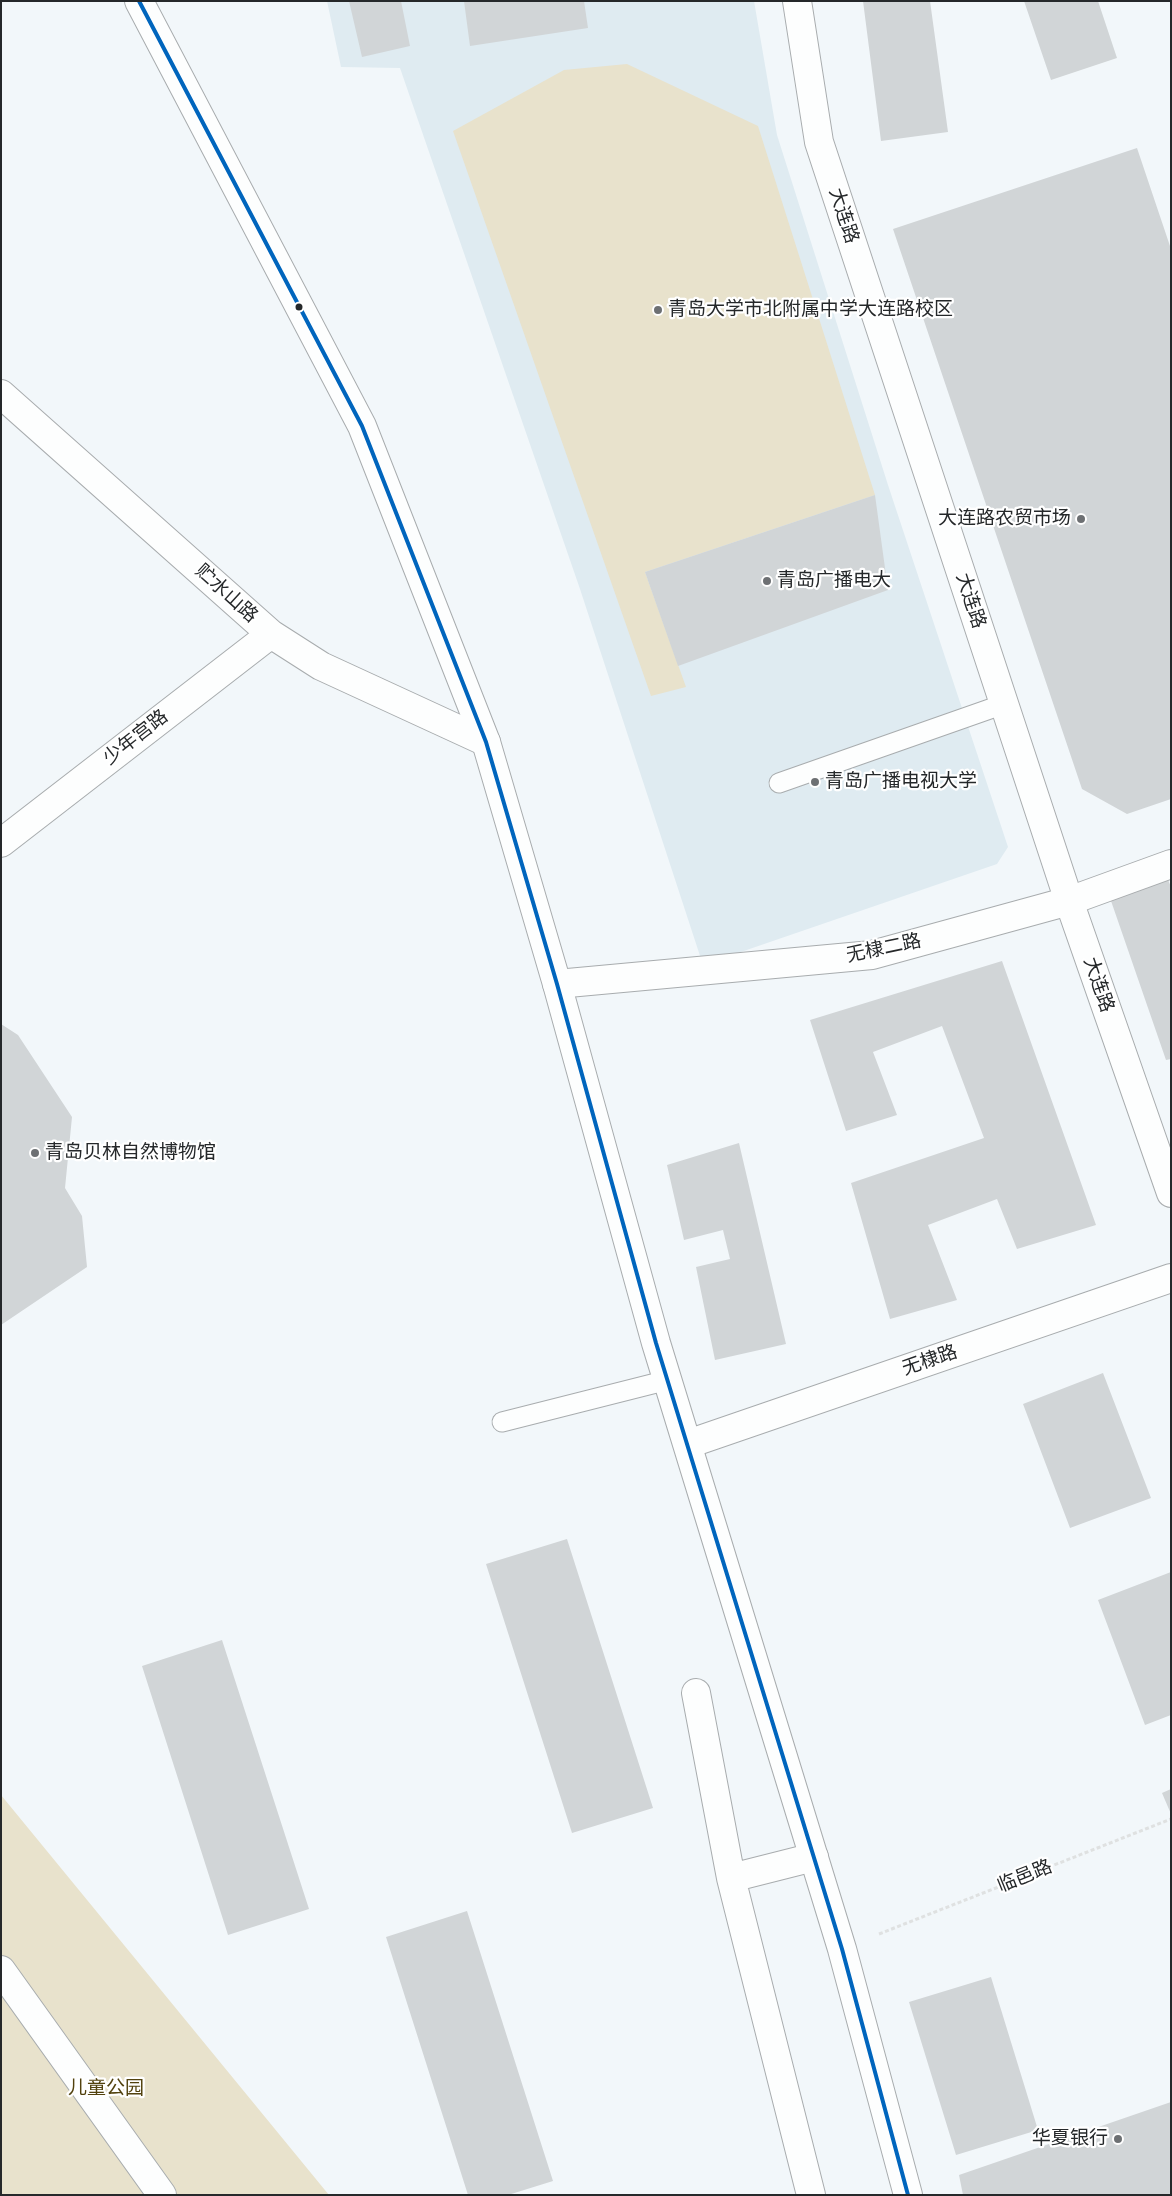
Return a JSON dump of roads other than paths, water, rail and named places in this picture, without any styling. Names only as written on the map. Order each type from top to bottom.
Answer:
[{"type":"street","points":[[139,1],[362,426],[486,742],[668,1380],[842,1949],[908,2195]]},
{"type":"street","name":"大连路","points":[[797,1],[819,142],[1069,901],[1171,1193]]},
{"type":"street","name":"贮水山路","points":[[1,394],[271,634],[321,666],[486,742]]},
{"type":"street","name":"少年宫路","points":[[1,843],[271,634]]},
{"type":"street","name":"无棣二路","points":[[556,984],[872,955],[1069,901],[1171,864]]},
{"type":"street","name":"无棣路","points":[[688,1444],[1171,1278]]},
{"type":"street","points":[[696,1694],[731,1878],[811,2195]]},
{"type":"street","points":[[731,1878],[814,1858]]},
{"type":"street","points":[[1,1970],[162,2195]]},
{"type":"lane","points":[[780,783],[1004,704]]},
{"type":"lane","points":[[502,1422],[668,1380]]},
{"type":"place","name":"青岛大学市北附属中学大连路校区","points":[[658,310]]},
{"type":"place","name":"大连路农贸市场","points":[[1081,519]]},
{"type":"place","name":"青岛广播电大","points":[[767,581]]},
{"type":"place","name":"青岛广播电视大学","points":[[815,782]]},
{"type":"place","name":"青岛贝林自然博物馆","points":[[35,1153]]},
{"type":"place","name":"华夏银行","points":[[1118,2139]]},
{"type":"park label","name":"儿童公园","points":[[106,2089]]}]
